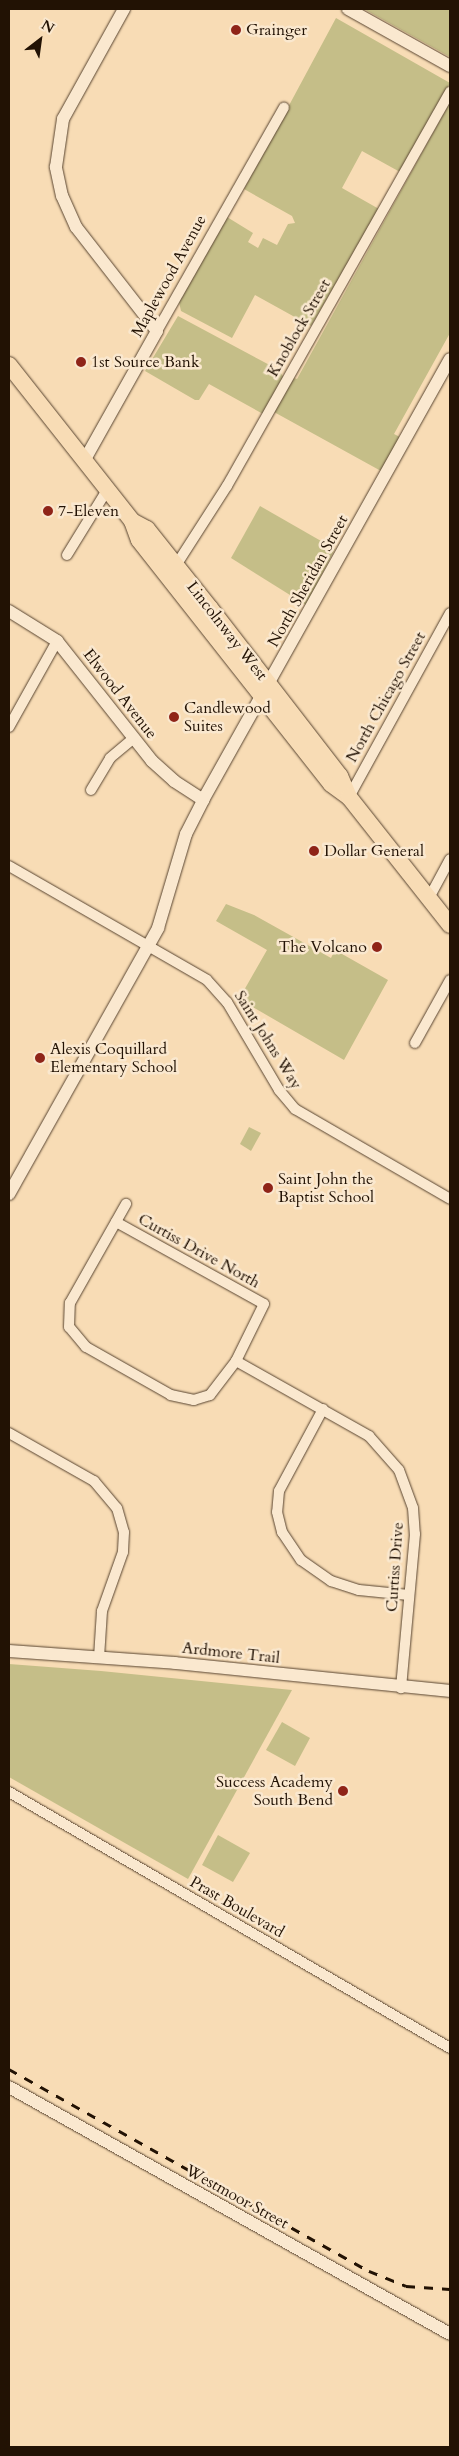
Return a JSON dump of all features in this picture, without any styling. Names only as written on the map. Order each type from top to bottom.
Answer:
[{"type":"main road","name":"Lincolnway West","points":[[9,365],[132,521],[146,528],[173,571],[266,690],[340,776],[348,797],[450,925]]},
{"type":"street","points":[[124,9],[64,119],[56,167],[62,196],[76,227],[157,331]]},
{"type":"street","points":[[348,9],[450,66]]},
{"type":"street","name":"Knoblock Street","points":[[173,571],[226,486],[450,92]]},
{"type":"street","name":"Maplewood Avenue","points":[[84,461],[284,107]]},
{"type":"street","name":"North Sheridan Street","points":[[9,1194],[164,914],[186,834],[203,800],[450,359]]},
{"type":"street","points":[[66,556],[107,490]]},
{"type":"street","name":"Elwood Avenue","points":[[9,611],[57,641],[162,772],[203,800]]},
{"type":"street","name":"North Chicago Street","points":[[348,797],[450,613]]},
{"type":"street","points":[[9,727],[57,641]]},
{"type":"street","points":[[91,790],[110,758],[134,738]]},
{"type":"street","points":[[429,898],[450,859]]},
{"type":"street","name":"Saint Johns Way","points":[[9,866],[197,972],[222,994],[279,1090],[299,1112],[450,1199]]},
{"type":"street","points":[[415,1043],[450,980]]},
{"type":"street","points":[[126,1204],[70,1302],[69,1327],[78,1341],[171,1395],[185,1400],[202,1399],[215,1391],[236,1361]]},
{"type":"street","name":"Curtiss Drive North","points":[[116,1222],[264,1304],[236,1361]]},
{"type":"street","name":"Curtiss Drive","points":[[236,1361],[369,1436],[398,1470],[413,1508],[415,1534],[401,1688]]},
{"type":"street","points":[[323,1409],[279,1491],[277,1512],[282,1532],[301,1560],[331,1581],[359,1590],[409,1595]]},
{"type":"street","points":[[9,1433],[94,1481],[117,1508],[124,1532],[123,1552],[102,1611],[99,1656]]},
{"type":"street","name":"Ardmore Trail","points":[[9,1651],[99,1656],[401,1688],[450,1691]]},
{"type":"street","name":"Prast Boulevard","points":[[9,1792],[450,2048]]},
{"type":"street","name":"Westmoor Street","points":[[9,2087],[450,2334]]},
{"type":"shaded area","points":[[364,9],[450,9],[450,57]]},
{"type":"shaded area","points":[[336,18],[450,83],[400,172],[362,151],[342,188],[379,209],[311,326],[255,295],[232,338],[181,311],[179,302],[227,217],[253,233],[248,242],[258,248],[263,238],[277,245],[288,224],[295,223],[292,216],[244,189]]},
{"type":"shaded area","points":[[450,102],[450,333],[394,434],[400,437],[381,471],[274,412],[294,378],[297,379]]},
{"type":"shaded area","points":[[178,316],[279,370],[284,378],[263,414],[209,384],[199,400],[195,400],[145,371]]},
{"type":"shaded area","points":[[260,506],[335,549],[306,605],[231,558]]},
{"type":"shaded area","points":[[226,904],[254,915],[331,958],[335,950],[388,980],[344,1060],[239,999],[267,950],[216,921]]},
{"type":"shaded area","points":[[249,1127],[261,1133],[251,1151],[240,1144]]},
{"type":"shaded area","points":[[9,1664],[292,1690],[188,1879],[9,1777]]},
{"type":"shaded area","points":[[282,1722],[310,1738],[295,1766],[266,1750]]},
{"type":"shaded area","points":[[218,1835],[250,1853],[233,1882],[202,1865]]},
{"type":"railway","points":[[9,2069],[369,2271],[406,2286],[450,2289]]},
{"type":"place","name":"Grainger","points":[[236,30]]},
{"type":"place","name":"1st Source Bank","points":[[81,362]]},
{"type":"place","name":"7-Eleven","points":[[48,511]]},
{"type":"place","name":"Candlewood Suites","points":[[174,717]]},
{"type":"place","name":"Dollar General","points":[[314,851]]},
{"type":"place","name":"The Volcano","points":[[377,947]]},
{"type":"place","name":"Alexis Coquillard Elementary School","points":[[40,1058]]},
{"type":"place","name":"Saint John the Baptist School","points":[[268,1188]]},
{"type":"place","name":"Success Academy South Bend","points":[[343,1791]]}]
